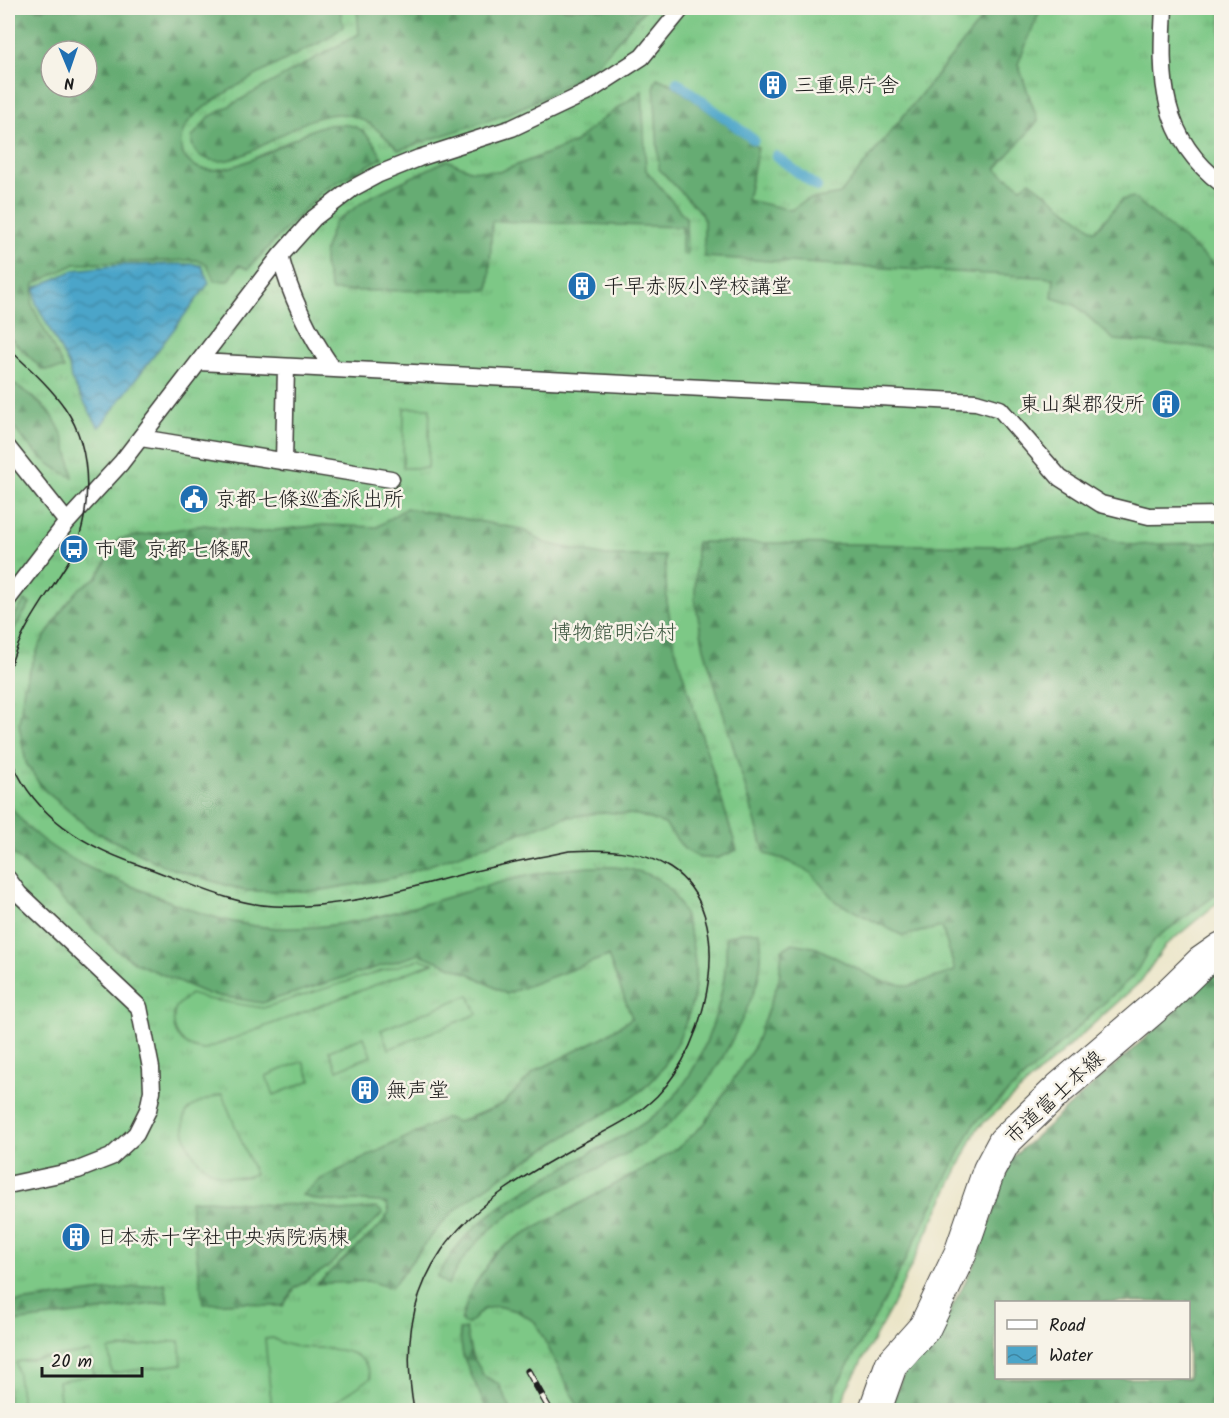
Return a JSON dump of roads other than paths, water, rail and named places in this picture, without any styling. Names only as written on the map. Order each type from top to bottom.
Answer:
[{"type":"street","name":"市道富士本線","points":[[875,1410],[891,1365],[925,1327],[950,1275],[989,1170],[1004,1142],[1060,1088],[1164,999],[1202,962],[1221,948]]},
{"type":"lane","points":[[8,599],[67,522],[122,463],[280,256],[314,218],[366,181],[419,158],[527,122],[601,85],[642,57],[681,8]]},
{"type":"lane","points":[[1164,8],[1164,69],[1169,115],[1187,149],[1199,165],[1221,184]]},
{"type":"lane","points":[[280,256],[302,319],[333,369]]},
{"type":"lane","points":[[199,362],[333,369],[791,401],[961,401],[989,405],[1000,409],[1060,478],[1101,504],[1149,516],[1221,515]]},
{"type":"lane","points":[[285,462],[286,367]]},
{"type":"lane","points":[[141,438],[391,479]]},
{"type":"lane","points":[[8,448],[67,522]]},
{"type":"lane","points":[[8,879],[19,894],[139,1007],[151,1068],[152,1091],[148,1110],[136,1134],[111,1157],[78,1170],[8,1185]]},
{"type":"water","points":[[194,264],[202,266],[209,283],[99,428],[71,379],[69,366],[36,303],[35,288],[74,270],[121,265]]},
{"type":"waterway","points":[[677,82],[754,140]]},
{"type":"waterway","points":[[776,156],[817,187]]},
{"type":"tram line","points":[[8,348],[45,384],[65,408],[81,444],[87,485],[86,505],[76,545],[68,562],[25,630],[8,675]]},
{"type":"tram line","points":[[8,750],[28,791],[58,823],[77,836],[117,857],[239,901],[274,906],[324,905],[398,891],[495,866],[582,850],[608,850],[646,857],[670,868],[692,889],[705,916],[710,947],[708,980],[702,1014],[690,1046],[675,1074],[649,1104],[621,1123],[543,1165],[505,1189],[470,1217],[442,1250],[422,1288],[412,1327],[409,1368],[414,1410]]},
{"type":"railway","points":[[528,1371],[550,1410]]},
{"type":"place","name":"三重県庁舎","points":[[773,85]]},
{"type":"place","name":"千早赤阪小学校講堂","points":[[582,286]]},
{"type":"place","name":"東山梨郡役所","points":[[1166,404]]},
{"type":"place","name":"京都七條巡査派出所","points":[[194,499]]},
{"type":"place","name":"市電 京都七條駅","points":[[74,549]]},
{"type":"place","name":"無声堂","points":[[365,1090]]},
{"type":"place","name":"日本赤十字社中央病院病棟","points":[[76,1237]]},
{"type":"park label","name":"博物館明治村","points":[[614,632]]}]
